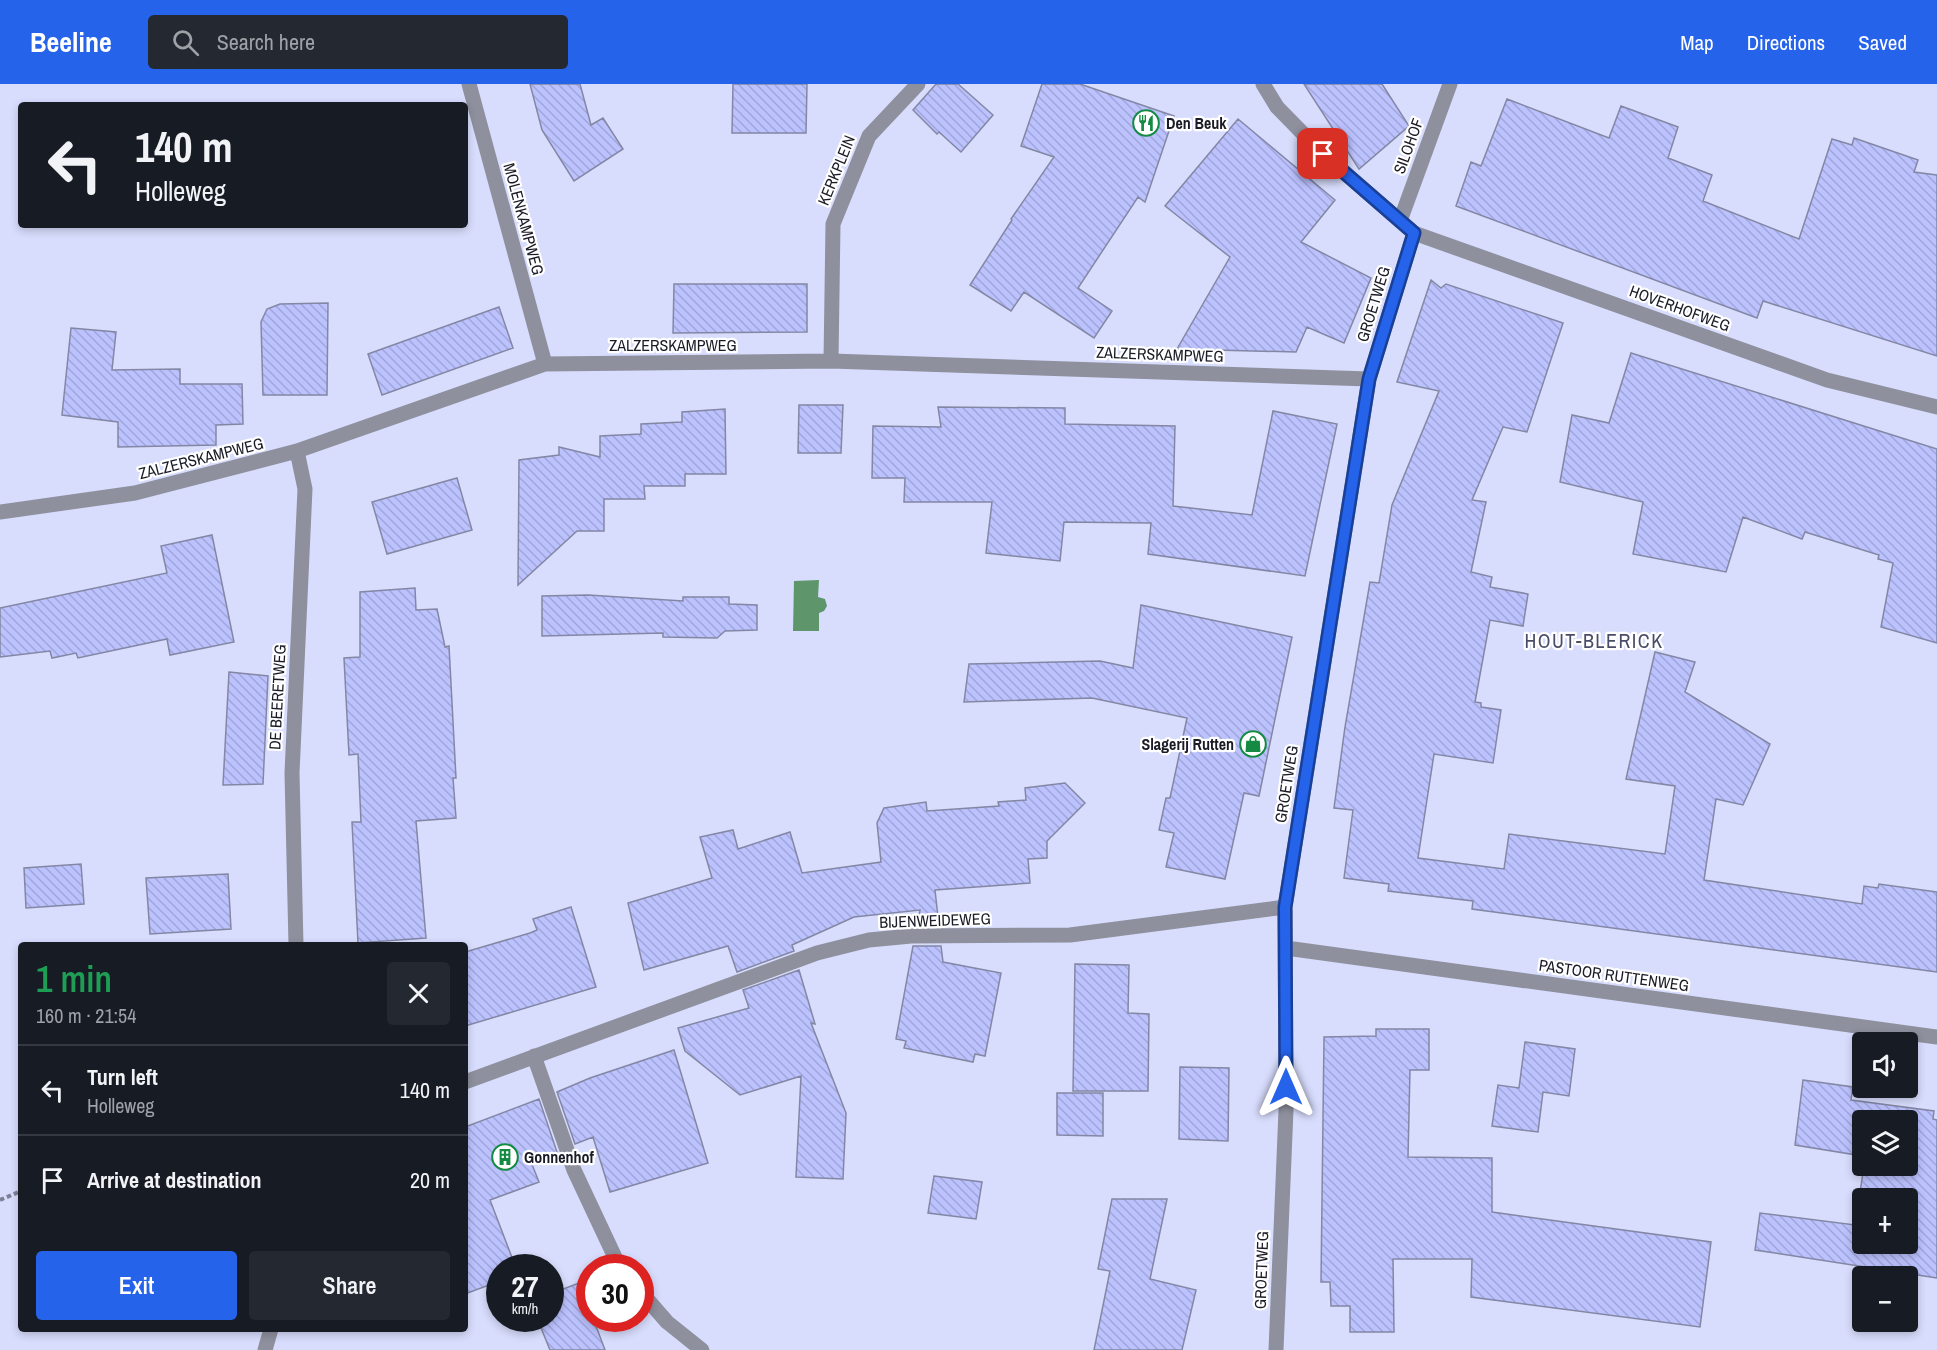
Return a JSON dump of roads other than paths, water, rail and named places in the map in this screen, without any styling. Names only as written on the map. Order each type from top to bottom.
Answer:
[{"type":"street","name":"MOLENKAMPWEG","points":[[469,84],[545,364]]},
{"type":"street","name":"KERKPLEIN","points":[[831,361],[833,224],[868,136],[918,84]]},
{"type":"street","points":[[1263,84],[1276,107],[1323,154],[1414,233]]},
{"type":"street","name":"SILOHOF","points":[[1400,221],[1450,84]]},
{"type":"street","name":"GROETWEG","points":[[1276,1350],[1286,1110],[1285,907],[1369,379],[1414,233]]},
{"type":"street","name":"HOVERHOFWEG","points":[[1414,233],[1827,380],[1937,407]]},
{"type":"street","name":"ZALZERSKAMPWEG","points":[[0,512],[135,493],[297,451],[545,364],[831,361],[1369,379]]},
{"type":"street","name":"DE BEERETWEG","points":[[296,942],[292,773],[305,489],[297,451]]},
{"type":"street","name":"BIJENWEIDEWEG","points":[[468,1081],[817,953],[869,940],[911,936],[1070,935],[1285,907]]},
{"type":"street","name":"PASTOOR RUTTENWEG","points":[[1286,948],[1937,1037]]},
{"type":"street","points":[[534,1056],[574,1170],[613,1254]]},
{"type":"street","points":[[654,1308],[667,1323],[702,1350]]},
{"type":"street","points":[[266,1350],[270,1332]]},
{"type":"place","name":"Den Beuk","points":[[1146,123]]},
{"type":"place","name":"Slagerij Rutten","points":[[1253,744]]},
{"type":"place","name":"Gonnenhof","points":[[505,1157]]},
{"type":"district","name":"HOUT-BLERICK","points":[[1594,640]]}]
